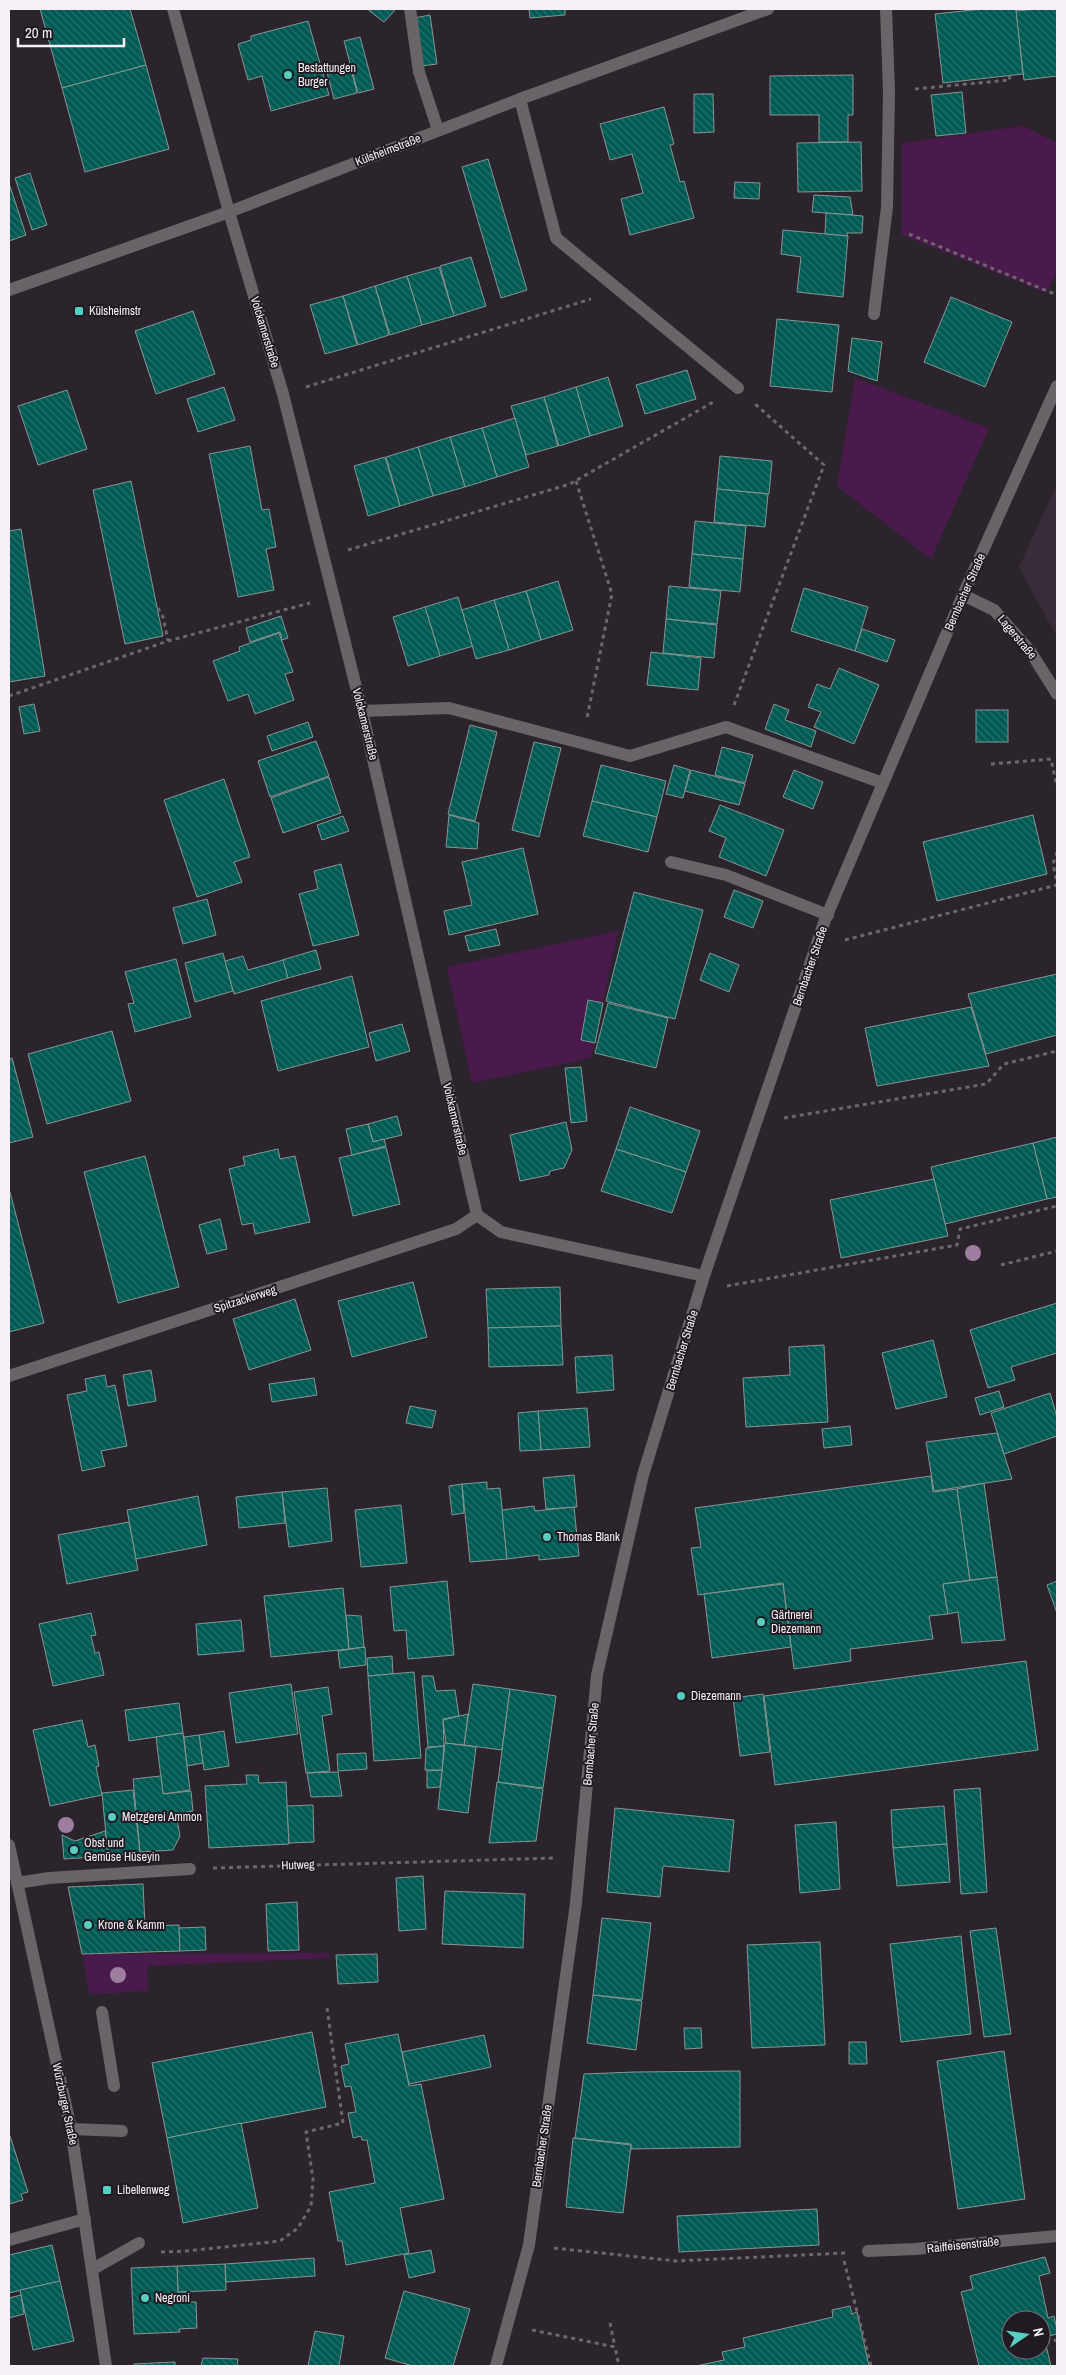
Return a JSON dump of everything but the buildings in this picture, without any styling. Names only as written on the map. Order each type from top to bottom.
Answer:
[{"type":"street","name":"Volckamerstraße","points":[[173,9],[229,212],[284,394],[332,597],[362,711],[477,1215]]},
{"type":"street","points":[[410,9],[420,72],[438,130]]},
{"type":"street","name":"Külsheimstraße","points":[[9,290],[229,212],[520,99],[768,9]]},
{"type":"street","points":[[874,314],[885,224],[889,92],[886,9]]},
{"type":"street","points":[[520,99],[556,238],[738,388]]},
{"type":"street","name":"Bernbacher Straße","points":[[496,2366],[529,2245],[580,1858],[598,1676],[644,1475],[704,1276],[828,915],[963,595],[1057,386]]},
{"type":"street","name":"Lagerstraße","points":[[963,595],[994,610],[1030,651],[1057,694]]},
{"type":"street","points":[[362,711],[449,708],[630,756],[726,727],[883,783]]},
{"type":"street","points":[[671,862],[726,875],[828,915]]},
{"type":"street","points":[[477,1215],[500,1232],[704,1276]]},
{"type":"street","name":"Spitzackerweg","points":[[9,1376],[456,1229],[477,1215]]},
{"type":"street","name":"Würzburger Straße","points":[[9,1845],[13,1883],[71,2129],[106,2366]]},
{"type":"street","points":[[13,1883],[49,1878],[190,1869]]},
{"type":"street","points":[[102,2012],[114,2086]]},
{"type":"street","points":[[71,2129],[122,2131]]},
{"type":"street","points":[[9,2240],[85,2219]]},
{"type":"street","name":"Raiffeisenstraße","points":[[868,2251],[915,2249],[1057,2236]]},
{"type":"street","points":[[93,2269],[138,2243]]},
{"type":"path","points":[[889,92],[1010,80],[1009,76]]},
{"type":"path","points":[[885,224],[1057,295]]},
{"type":"path","points":[[284,394],[619,290]]},
{"type":"path","points":[[324,557],[576,481],[738,388],[824,465],[726,727]]},
{"type":"path","points":[[576,481],[612,594],[582,744]]},
{"type":"path","points":[[9,696],[168,641],[332,597]]},
{"type":"path","points":[[158,608],[163,617],[168,641]]},
{"type":"path","points":[[991,764],[1051,758],[1057,788]]},
{"type":"path","points":[[816,948],[1057,884],[1053,864],[1057,852]]},
{"type":"path","points":[[756,1122],[986,1084],[1004,1064],[1057,1050]]},
{"type":"path","points":[[700,1290],[957,1245],[960,1230],[1057,1206]]},
{"type":"path","points":[[1000,1265],[1057,1251]]},
{"type":"path","name":"Hutweg","points":[[190,1869],[580,1858]]},
{"type":"path","points":[[138,2243],[150,2252],[186,2252],[280,2241],[298,2228],[311,2206],[314,2179],[306,2132],[342,2123],[328,2008]]},
{"type":"path","points":[[529,2245],[676,2261],[868,2251]]},
{"type":"path","points":[[842,2253],[871,2366]]},
{"type":"path","points":[[610,2323],[619,2366]]},
{"type":"path","points":[[508,2325],[615,2347]]},
{"type":"shaded area","points":[[1023,126],[1057,143],[1057,269],[1047,293],[902,235],[902,143]]},
{"type":"shaded area","points":[[855,378],[989,428],[931,559],[837,486]]},
{"type":"shaded area","points":[[1057,484],[1057,637],[1019,567]]},
{"type":"shaded area","points":[[618,931],[591,1058],[472,1083],[447,967]]},
{"type":"shaded area","points":[[329,1953],[329,1958],[147,1966],[148,1991],[95,1994],[89,1992],[82,1954]]},
{"type":"place","name":"Bestattungen Burger","points":[[288,75]]},
{"type":"place","name":"Külsheimstr","points":[[79,311]]},
{"type":"place","name":"Thomas Blank","points":[[547,1537]]},
{"type":"place","name":"Gärtnerei Diezemann","points":[[761,1622]]},
{"type":"place","name":"Diezemann","points":[[681,1696]]},
{"type":"place","name":"Metzgerei Ammon","points":[[112,1817]]},
{"type":"place","name":"Obst und Gemüse Hüseyin","points":[[74,1850]]},
{"type":"place","name":"Krone & Kamm","points":[[88,1925]]},
{"type":"place","name":"Libellenweg","points":[[107,2190]]},
{"type":"place","name":"Negroni","points":[[145,2298]]}]
